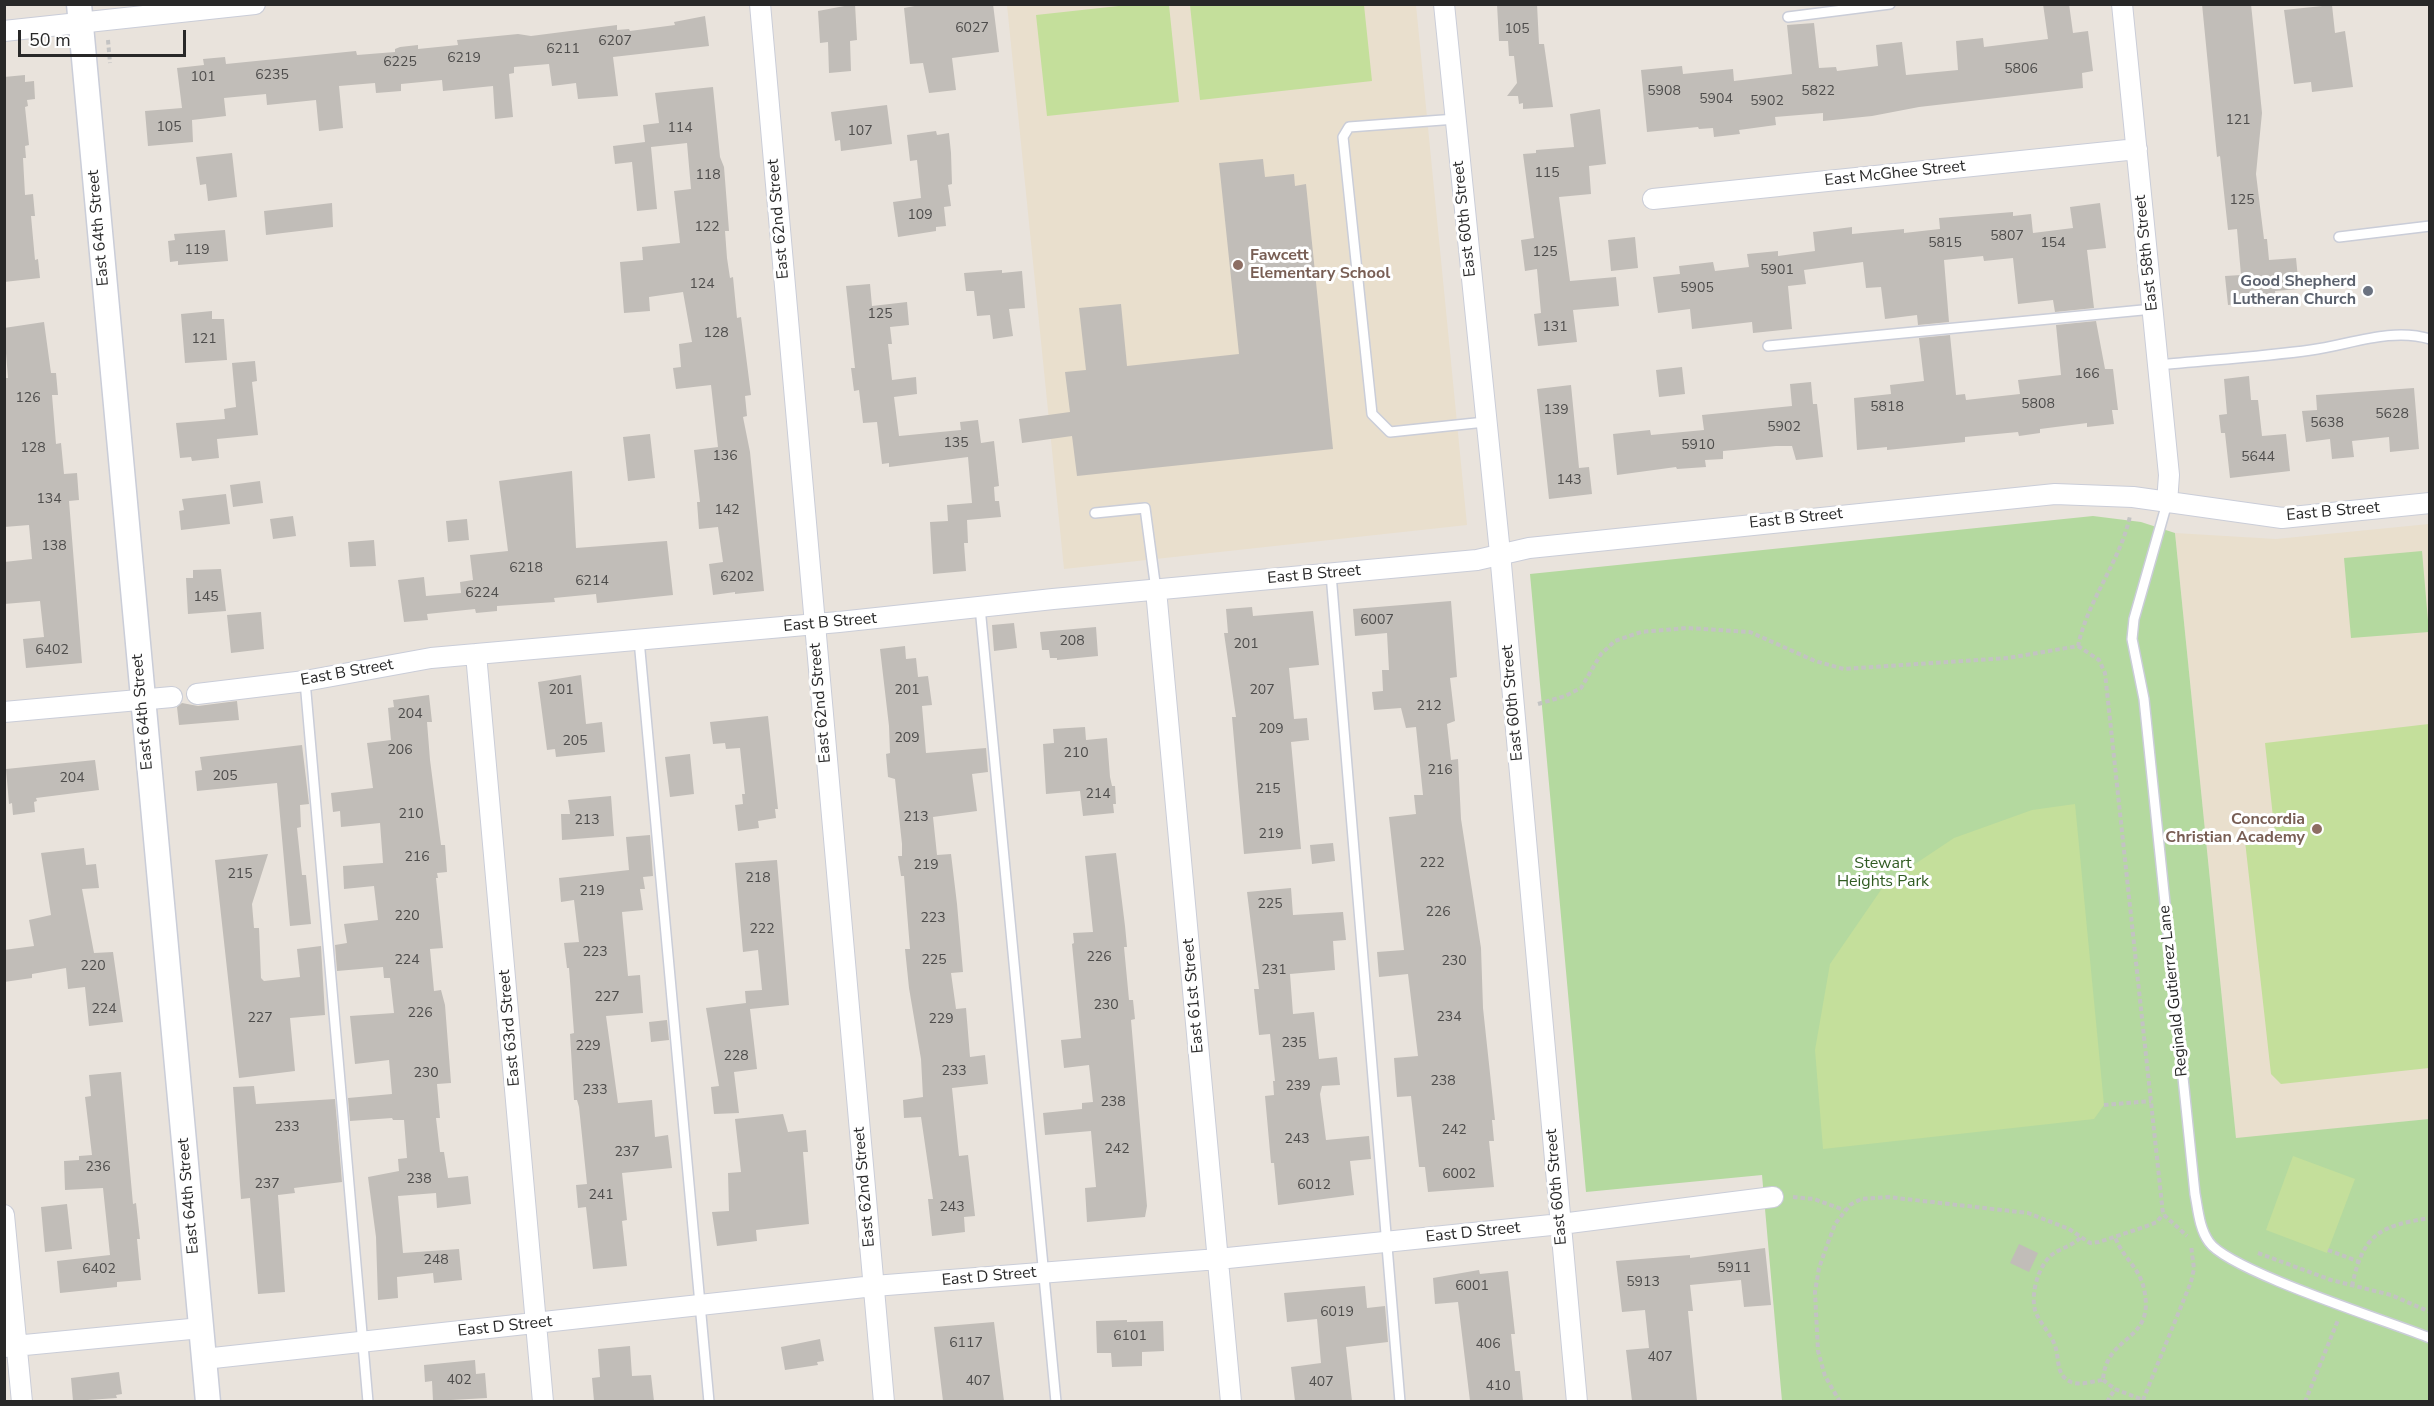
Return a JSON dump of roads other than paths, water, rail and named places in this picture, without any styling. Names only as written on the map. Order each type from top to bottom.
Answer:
[{"type":"street","points":[[4,32],[80,14],[255,4]]},
{"type":"street","name":"East 62nd Street","points":[[760,4],[884,1401]]},
{"type":"street","name":"East 60th Street","points":[[1444,4],[1500,553],[1577,1401]]},
{"type":"street","name":"East 58th Street","points":[[2122,4],[2169,475],[2167,502]]},
{"type":"street","name":"East 64th Street","points":[[80,14],[208,1401]]},
{"type":"street","name":"East McGhee Street","points":[[1653,199],[2137,149]]},
{"type":"street","name":"East B Street","points":[[198,694],[305,681],[432,658],[814,624],[1477,560],[1500,553],[1814,516],[2055,494],[2133,497],[2282,518],[2430,503]]},
{"type":"street","name":"East 61st Street","points":[[1156,590],[1231,1401]]},
{"type":"street","name":"East 63rd Street","points":[[476,654],[543,1401]]},
{"type":"street","points":[[4,712],[172,696]]},
{"type":"street","name":"East D Street","points":[[204,1359],[874,1286],[1218,1259],[1561,1224],[1773,1197]]},
{"type":"street","points":[[4,1215],[11,1346],[22,1401]]},
{"type":"street","points":[[11,1346],[201,1328]]},
{"type":"lane","points":[[1788,17],[1890,4]]},
{"type":"lane","points":[[1456,119],[1349,127],[1343,137],[1372,414],[1390,432],[1485,422]]},
{"type":"lane","points":[[2339,237],[2430,226]]},
{"type":"lane","points":[[1768,346],[2153,309]]},
{"type":"lane","points":[[2158,365],[2313,350],[2350,341],[2405,335],[2430,339]]},
{"type":"lane","name":"Reginald Gutierrez Lane","points":[[2167,502],[2138,597],[2132,639],[2144,699],[2198,1214],[2209,1242],[2222,1255],[2308,1293],[2430,1338]]},
{"type":"lane","points":[[1095,513],[1145,508],[1156,590]]},
{"type":"lane","points":[[1331,574],[1400,1401]]},
{"type":"lane","points":[[980,607],[1056,1401]]},
{"type":"lane","points":[[639,640],[709,1401]]},
{"type":"lane","points":[[305,681],[368,1401]]},
{"type":"place","name":"Fawcett Elementary School","points":[[1238,265]]},
{"type":"place","name":"Good Shepherd Lutheran Church","points":[[2368,291]]},
{"type":"place","name":"Concordia Christian Academy","points":[[2317,829]]},
{"type":"park label","name":"Stewart Heights Park","points":[[1883,873]]}]
